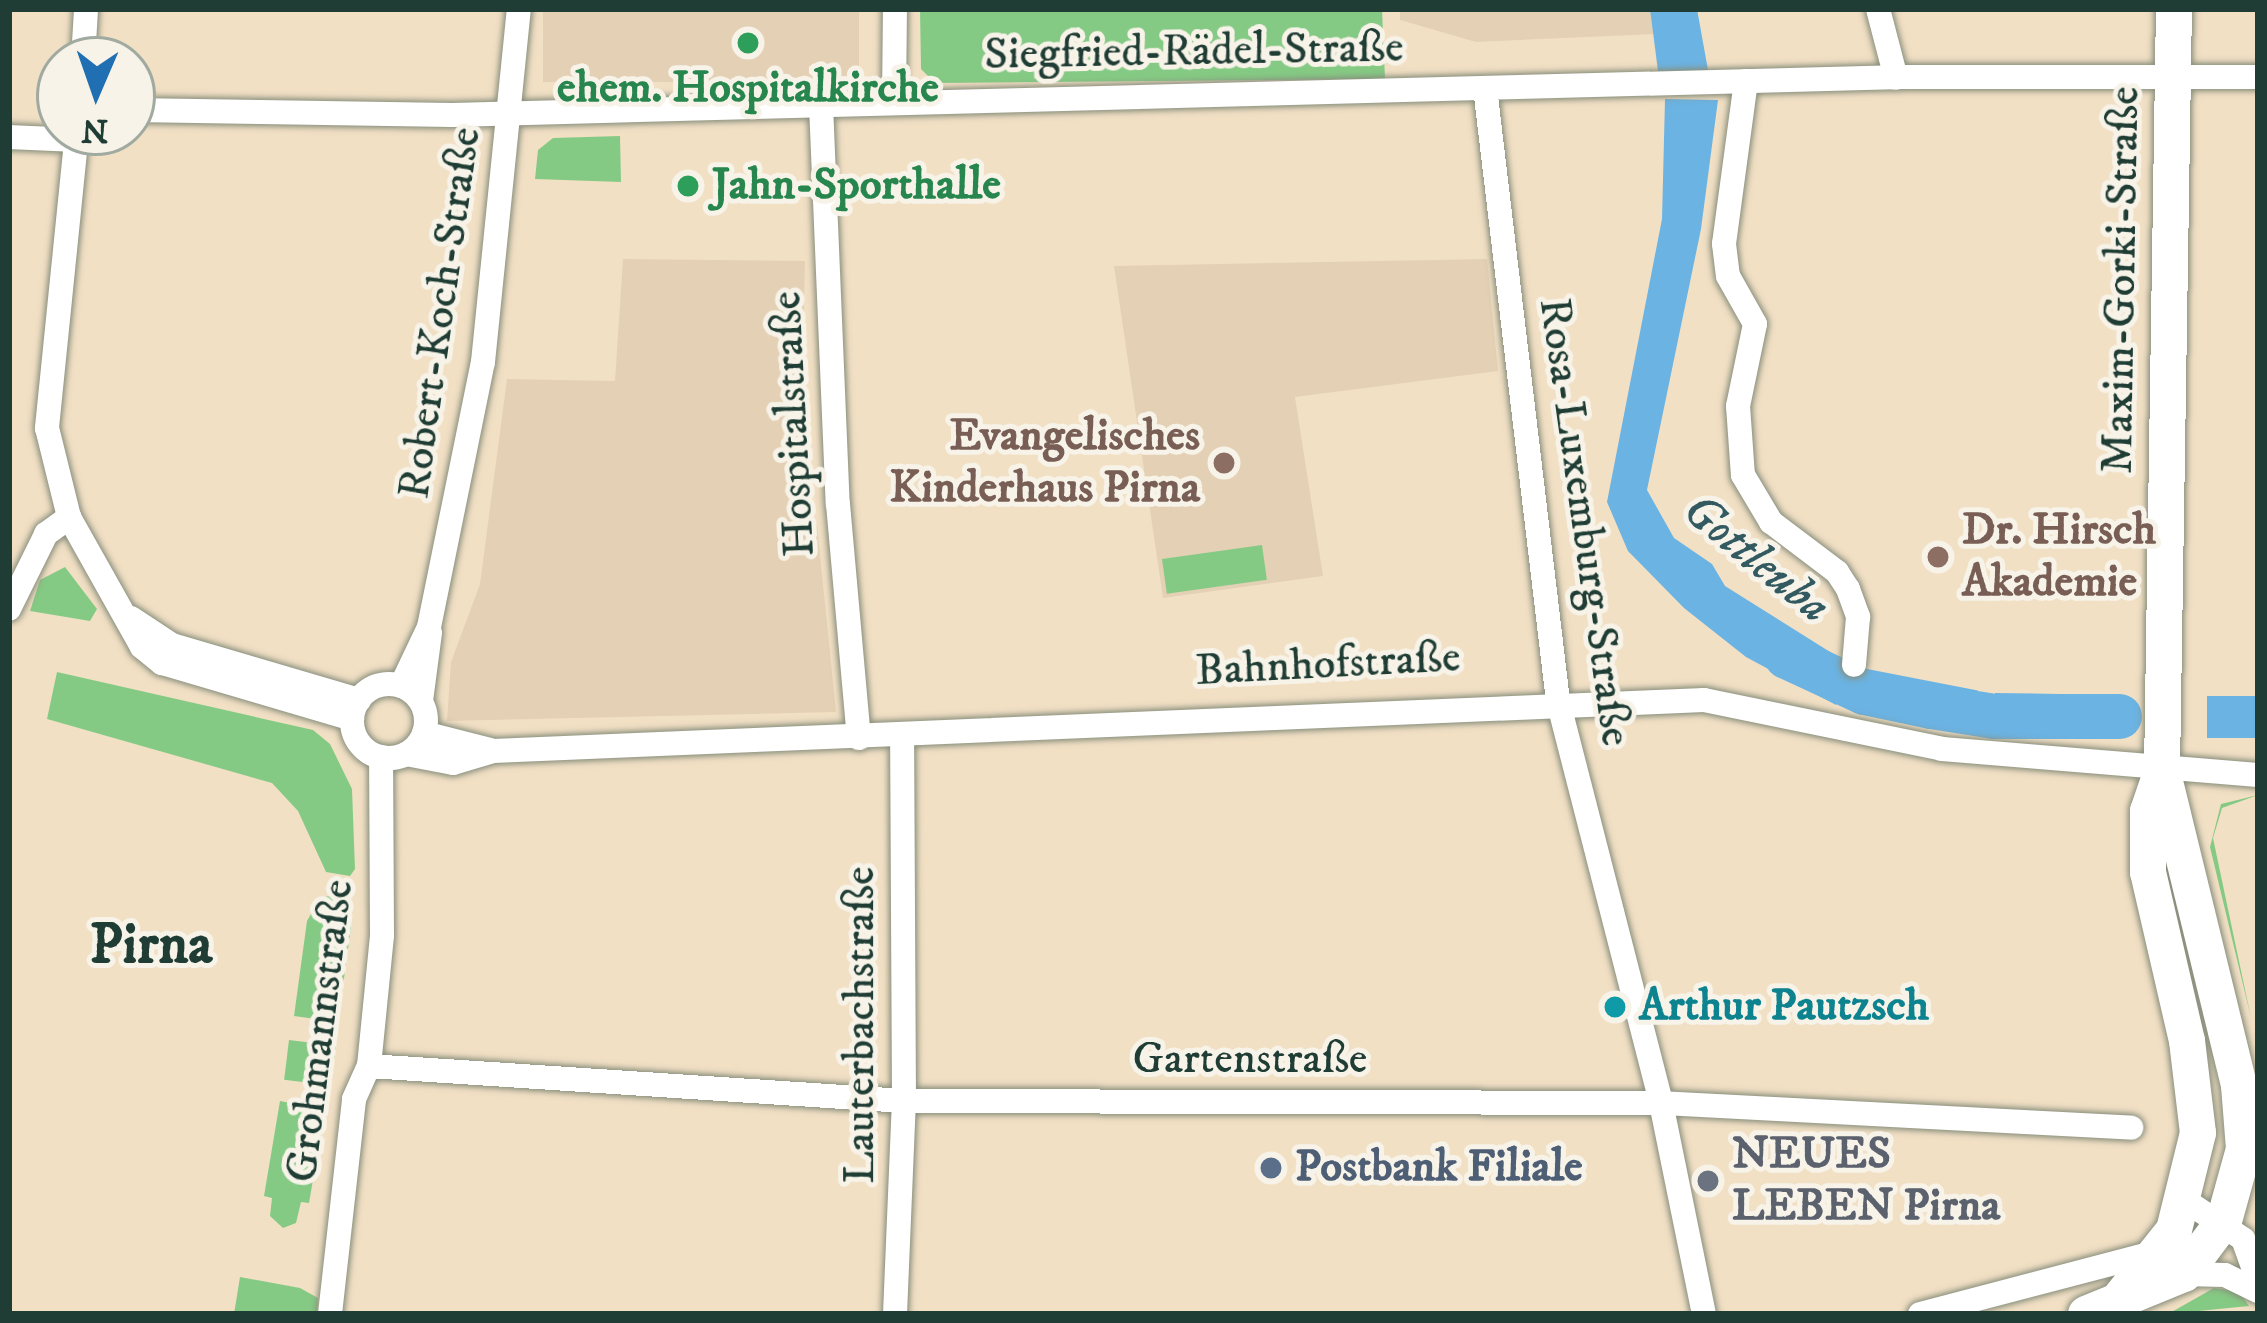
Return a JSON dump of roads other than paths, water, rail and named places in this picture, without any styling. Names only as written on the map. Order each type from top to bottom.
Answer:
[{"type":"main road","name":"Maxim-Gorki-Straße","points":[[2162,753],[2174,9]]},
{"type":"main road","points":[[2162,753],[2148,811],[2148,872],[2187,1041],[2198,1133],[2173,1262]]},
{"type":"main road","points":[[2097,1310],[2173,1262],[2224,1221],[2244,1136],[2239,1085],[2162,753]]},
{"type":"street","name":"Robert-Koch-Straße","points":[[421,701],[430,627],[483,362],[513,114],[519,9]]},
{"type":"street","points":[[894,100],[895,9]]},
{"type":"street","points":[[1878,9],[1896,77]]},
{"type":"street","name":"Siegfried-Rädel-Straße","points":[[156,110],[513,114],[894,100],[1896,77],[2258,77]]},
{"type":"street","points":[[1746,81],[1724,244],[1728,276],[1756,324],[1738,406],[1743,475],[1771,522],[1837,572],[1848,590],[1858,617],[1854,665]]},
{"type":"street","name":"Rosa-Luxemburg-Straße","points":[[1485,88],[1558,701],[1661,1103],[1705,1314]]},
{"type":"street","name":"Hospitalstraße","points":[[821,105],[836,468],[860,738]]},
{"type":"street","points":[[74,156],[47,428],[69,518],[131,618],[184,649],[356,710]]},
{"type":"street","points":[[9,609],[46,534],[69,518]]},
{"type":"street","name":"Robert-Koch-Straße","points":[[400,686],[430,627]]},
{"type":"street","points":[[377,686],[400,686],[421,701],[424,734],[393,756],[360,743],[356,710],[377,686]]},
{"type":"street","name":"Bahnhofstraße","points":[[393,756],[453,763],[493,751],[860,738],[1558,701],[1705,700],[1900,743],[2162,753],[2258,775]]},
{"type":"street","name":"Bahnhofstraße","points":[[424,734],[493,751]]},
{"type":"street","name":"Lauterbachstraße","points":[[895,1314],[904,1101],[902,736]]},
{"type":"street","name":"Grohmannstraße","points":[[330,1314],[354,1099],[359,1073],[369,1066],[393,756]]},
{"type":"street","name":"Gartenstraße","points":[[369,1066],[904,1101],[1661,1103],[2131,1128]]},
{"type":"street","points":[[2186,1201],[2224,1221],[2246,1244],[2258,1281]]},
{"type":"street","points":[[1920,1314],[2173,1262],[2225,1275],[2258,1291]]},
{"type":"water","points":[[1650,9],[1697,9],[1708,70],[1658,71]]},
{"type":"water","points":[[1665,99],[1718,100],[1701,229],[1647,490],[1674,538],[1712,564],[1725,586],[1846,662],[1836,705],[1746,657],[1684,608],[1628,551],[1607,502],[1662,219]]},
{"type":"water","points":[[1862,668],[1978,691],[1969,734],[1854,711]]},
{"type":"water","points":[[1995,693],[2120,695],[2119,731],[1988,737]]},
{"type":"water","points":[[2207,696],[2258,696],[2258,738],[2207,738]]},
{"type":"waterway","name":"Gottleuba","points":[[1786,656],[1864,692],[1931,706],[1994,716],[2119,716]]},
{"type":"place","name":"ehem. Hospitalkirche","points":[[748,43]]},
{"type":"place","name":"Jahn-Sporthalle","points":[[688,186]]},
{"type":"place","name":"Evangelisches Kinderhaus Pirna","points":[[1224,463]]},
{"type":"place","name":"Dr. Hirsch Akademie","points":[[1938,557]]},
{"type":"place","name":"Arthur Pautzsch","points":[[1615,1007]]},
{"type":"place","name":"Postbank Filiale","points":[[1271,1168]]},
{"type":"place","name":"NEUES LEBEN Pirna","points":[[1708,1181]]},
{"type":"district","name":"Pirna","points":[[151,946]]}]
